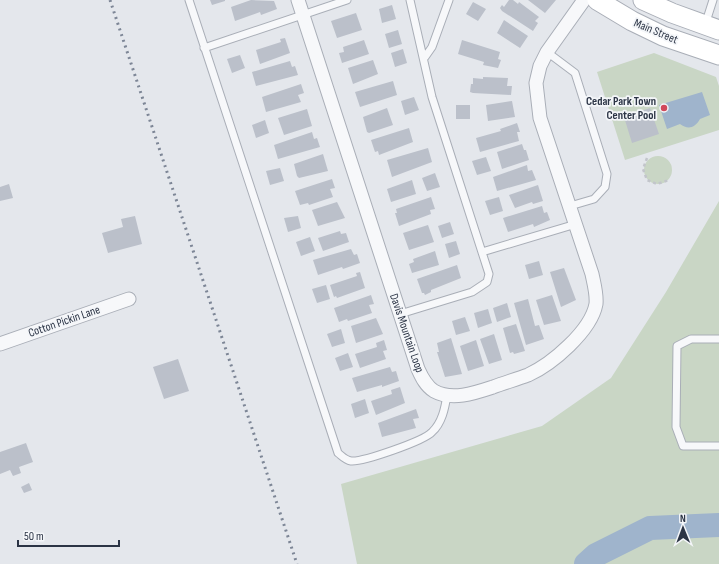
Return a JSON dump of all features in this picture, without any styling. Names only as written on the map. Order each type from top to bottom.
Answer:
[{"type":"street","name":"Davis Mountain Loop","points":[[298,0],[400,314],[423,379],[435,391],[447,395]]},
{"type":"street","points":[[447,395],[463,395],[480,391],[528,374],[559,354],[576,338],[589,320],[596,305],[595,287],[576,224],[540,118],[536,98],[537,77],[540,66],[547,52],[584,0]]},
{"type":"street","name":"Main Street","points":[[597,0],[632,21],[662,36],[719,55]]},
{"type":"street","name":"Main Street","points":[[643,0],[712,28]]},
{"type":"street","name":"Cotton Pickin Lane","points":[[0,344],[129,298]]},
{"type":"lane","points":[[189,0],[338,453],[345,459],[361,460],[422,440],[434,431],[444,409],[447,395]]},
{"type":"lane","points":[[204,48],[347,0]]},
{"type":"lane","points":[[400,314],[480,288],[487,282],[489,274],[432,97],[425,57],[410,0]]},
{"type":"lane","points":[[425,57],[432,47],[449,0]]},
{"type":"lane","points":[[712,28],[713,0]]},
{"type":"lane","points":[[547,52],[575,73],[607,174],[605,187],[594,199],[570,206]]},
{"type":"lane","points":[[482,252],[576,224]]},
{"type":"lane","points":[[719,339],[691,339],[678,346],[676,427],[684,446],[719,446]]},
{"type":"path","points":[[647,158],[643,169],[647,180],[657,184],[669,180]]},
{"type":"green space","name":"Cedar Park Town Center Pool","points":[[654,53],[716,77],[719,86],[719,130],[625,160],[597,72]]},
{"type":"green space","points":[[658,156],[668,160],[672,170],[668,180],[658,184],[648,180],[644,170],[648,160]]},
{"type":"green space","points":[[719,201],[719,564],[357,564],[341,484],[542,426],[611,378],[666,292]]},
{"type":"water","points":[[702,92],[710,115],[700,119],[694,126],[691,127],[686,127],[680,124],[667,129],[659,105]]},
{"type":"building","points":[[210,0],[225,0],[225,1],[212,5]]},
{"type":"building","points":[[251,0],[274,1],[277,9],[261,15],[260,12],[235,21],[231,7]]},
{"type":"building","points":[[509,0],[513,0],[518,4],[519,2],[539,17],[535,21],[538,23],[533,31],[502,11],[500,8],[502,5],[504,7]]},
{"type":"building","points":[[528,0],[556,0],[545,13]]},
{"type":"building","points":[[473,2],[486,9],[478,21],[466,14]]},
{"type":"building","points":[[392,5],[396,19],[382,23],[379,9]]},
{"type":"building","points":[[356,13],[362,30],[337,38],[331,21]]},
{"type":"building","points":[[504,20],[528,36],[520,48],[497,33]]},
{"type":"building","points":[[398,30],[402,44],[389,48],[385,34]]},
{"type":"building","points":[[285,38],[290,53],[260,64],[256,50],[281,42],[280,39]]},
{"type":"building","points":[[364,40],[369,54],[342,63],[339,53],[344,52],[343,47]]},
{"type":"building","points":[[462,40],[500,52],[498,59],[501,60],[498,68],[483,65],[484,62],[458,54]]},
{"type":"building","points":[[403,49],[407,63],[395,67],[391,53]]},
{"type":"building","points":[[240,55],[245,68],[232,73],[227,59]]},
{"type":"building","points":[[373,60],[378,74],[353,84],[348,68]]},
{"type":"building","points":[[290,61],[292,67],[295,66],[298,75],[256,86],[252,72]]},
{"type":"building","points":[[483,77],[508,78],[507,86],[512,86],[511,95],[470,92],[471,84],[473,84],[473,78],[483,79]]},
{"type":"building","points":[[393,81],[397,95],[360,107],[355,92]]},
{"type":"building","points":[[301,84],[304,93],[298,95],[301,102],[266,112],[262,97]]},
{"type":"building","points":[[414,97],[419,110],[405,115],[401,101]]},
{"type":"building","points":[[512,101],[515,117],[488,121],[486,105]]},
{"type":"building","points":[[456,105],[470,105],[470,119],[456,119]]},
{"type":"building","points":[[387,108],[393,125],[369,133],[367,132],[363,117]]},
{"type":"building","points":[[650,108],[659,134],[632,143],[624,117]]},
{"type":"building","points":[[307,109],[312,126],[284,135],[278,118]]},
{"type":"building","points":[[265,120],[269,133],[256,138],[252,125]]},
{"type":"building","points":[[517,123],[520,132],[517,132],[519,141],[480,152],[476,138],[501,131],[500,129]]},
{"type":"building","points":[[409,128],[413,142],[379,155],[378,151],[375,152],[371,140]]},
{"type":"building","points":[[312,132],[314,139],[317,138],[320,147],[278,159],[274,145]]},
{"type":"building","points":[[522,144],[524,150],[526,150],[529,160],[502,169],[497,152]]},
{"type":"building","points":[[428,148],[432,162],[392,177],[387,160]]},
{"type":"building","points":[[323,154],[328,171],[299,178],[297,176],[294,164]]},
{"type":"building","points":[[486,157],[491,171],[477,175],[472,161]]},
{"type":"building","points":[[527,165],[528,171],[532,170],[536,180],[497,191],[493,177]]},
{"type":"building","points":[[280,168],[284,181],[270,185],[266,171]]},
{"type":"building","points":[[435,173],[440,187],[427,191],[422,178]]},
{"type":"building","points":[[332,179],[335,188],[330,189],[333,197],[309,205],[308,203],[300,205],[295,191]]},
{"type":"building","points":[[412,180],[416,194],[391,202],[387,189]]},
{"type":"building","points":[[9,184],[13,198],[0,201],[0,187]]},
{"type":"building","points":[[538,185],[543,201],[533,204],[532,202],[515,208],[509,195]]},
{"type":"building","points":[[431,197],[435,209],[430,210],[431,214],[399,226],[395,213],[397,213],[396,209]]},
{"type":"building","points":[[499,197],[503,211],[490,215],[485,201]]},
{"type":"building","points":[[337,202],[345,218],[318,226],[312,210]]},
{"type":"building","points":[[542,206],[544,213],[547,212],[550,220],[534,227],[533,224],[508,232],[503,218]]},
{"type":"building","points":[[135,216],[142,244],[108,253],[102,233],[123,227],[121,219]]},
{"type":"building","points":[[298,216],[301,228],[288,232],[284,218]]},
{"type":"building","points":[[450,222],[454,234],[442,238],[438,226]]},
{"type":"building","points":[[428,225],[434,242],[409,250],[403,233]]},
{"type":"building","points":[[340,231],[341,234],[346,233],[349,242],[323,251],[318,238]]},
{"type":"building","points":[[310,237],[315,251],[301,256],[296,242]]},
{"type":"building","points":[[456,241],[460,254],[449,258],[445,244]]},
{"type":"building","points":[[351,249],[354,255],[357,254],[360,263],[318,275],[313,260]]},
{"type":"building","points":[[435,251],[439,265],[412,273],[409,264],[414,262],[413,259]]},
{"type":"building","points":[[539,261],[543,275],[529,279],[525,265]]},
{"type":"building","points":[[457,265],[461,278],[431,290],[431,292],[425,295],[422,293],[417,279]]},
{"type":"building","points":[[564,268],[576,300],[561,307],[550,272]]},
{"type":"building","points":[[360,272],[365,288],[337,298],[336,296],[334,297],[330,285],[357,276],[356,273]]},
{"type":"building","points":[[326,285],[330,299],[317,303],[312,289]]},
{"type":"building","points":[[371,295],[374,304],[369,305],[372,313],[348,321],[347,319],[339,322],[334,308]]},
{"type":"building","points":[[552,295],[561,321],[544,325],[536,300]]},
{"type":"building","points":[[528,299],[535,326],[539,325],[544,339],[526,345],[514,303]]},
{"type":"building","points":[[507,303],[511,317],[497,322],[493,308]]},
{"type":"building","points":[[488,309],[492,323],[478,328],[474,313]]},
{"type":"building","points":[[465,317],[470,331],[456,335],[452,321]]},
{"type":"building","points":[[376,318],[383,334],[356,343],[351,326]]},
{"type":"building","points":[[516,324],[525,351],[514,354],[513,352],[510,353],[503,328]]},
{"type":"building","points":[[341,329],[345,343],[332,347],[327,334]]},
{"type":"building","points":[[494,334],[502,360],[489,364],[480,339]]},
{"type":"building","points":[[451,338],[462,374],[445,377],[437,352],[439,352],[437,343]]},
{"type":"building","points":[[384,340],[387,350],[383,351],[386,359],[360,368],[355,354],[377,347],[376,343]]},
{"type":"building","points":[[476,340],[484,366],[468,371],[460,346]]},
{"type":"building","points":[[348,353],[353,367],[340,371],[335,358]]},
{"type":"building","points":[[178,359],[189,391],[164,399],[153,367]]},
{"type":"building","points":[[390,367],[392,372],[396,371],[399,381],[382,387],[382,385],[357,392],[352,378]]},
{"type":"building","points":[[400,387],[405,403],[376,415],[371,401],[392,394],[391,390]]},
{"type":"building","points":[[365,399],[369,413],[355,418],[351,404]]},
{"type":"building","points":[[416,409],[419,418],[413,419],[416,428],[382,437],[378,423]]},
{"type":"building","points":[[26,443],[33,462],[19,467],[21,473],[13,476],[10,470],[0,474],[0,452]]},
{"type":"building","points":[[29,483],[32,490],[24,493],[21,487]]},
{"type":"waterway","points":[[586,564],[596,555],[650,528],[719,525]]},
{"type":"railway","points":[[110,0],[297,564]]},
{"type":"place","name":"Cedar Park Town Center Pool","points":[[664,108]]}]
